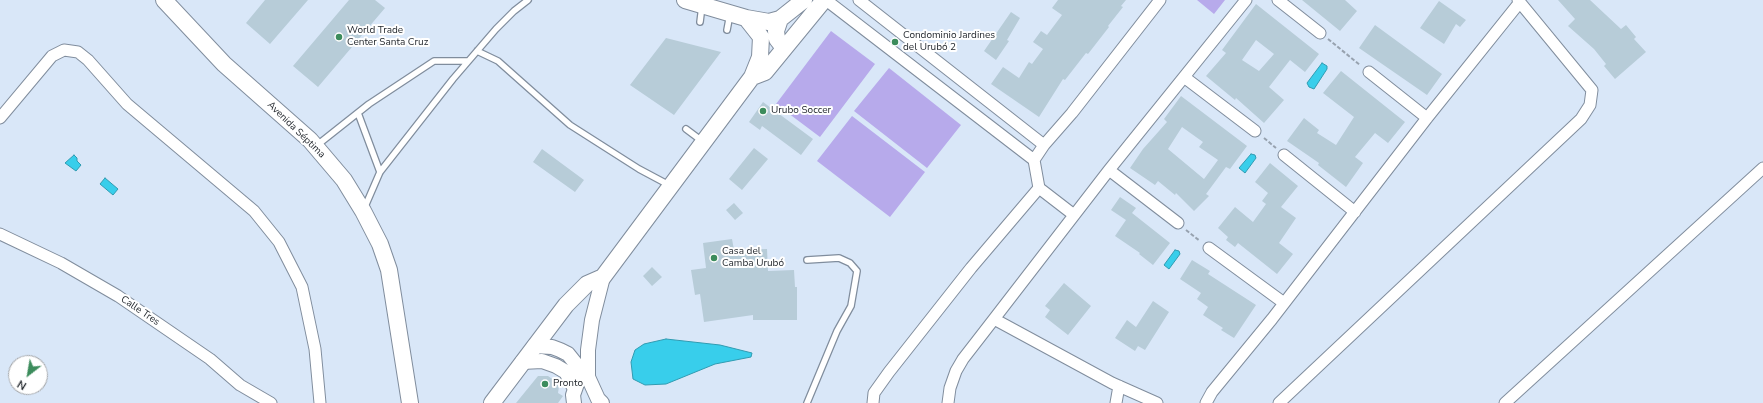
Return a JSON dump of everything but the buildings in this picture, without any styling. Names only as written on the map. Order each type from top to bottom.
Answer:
[{"type":"main road","name":"Avenida Séptima","points":[[164,0],[224,64],[316,146],[344,180],[363,211],[380,244],[389,270],[410,403]]},
{"type":"main road","points":[[685,0],[746,18],[769,22],[780,19],[804,0]]},
{"type":"main road","points":[[752,77],[765,72],[825,0]]},
{"type":"main road","points":[[492,403],[566,305],[587,284],[603,277],[752,77],[760,57],[761,37],[746,18]]},
{"type":"main road","points":[[780,19],[776,31],[777,39],[784,48]]},
{"type":"street","points":[[825,0],[1034,160],[1039,188],[1074,215]]},
{"type":"street","points":[[859,0],[1044,145]]},
{"type":"street","points":[[1034,160],[1044,145],[1072,113],[1160,0]]},
{"type":"street","points":[[948,403],[950,388],[956,371],[963,359],[1109,170],[1246,0]]},
{"type":"street","points":[[1278,0],[1320,33]]},
{"type":"street","points":[[1206,403],[1212,392],[1272,319],[1519,1],[1592,90],[1590,105],[1581,119],[1279,403]]},
{"type":"street","points":[[0,118],[52,56],[64,50],[78,52],[88,60],[127,104],[254,211],[279,242],[302,287],[315,349],[320,403]]},
{"type":"street","points":[[1369,72],[1428,118]]},
{"type":"street","points":[[1184,77],[1254,130]]},
{"type":"street","points":[[1284,155],[1355,212]]},
{"type":"street","points":[[1505,403],[1763,168]]},
{"type":"street","points":[[1109,170],[1178,223]]},
{"type":"street","points":[[873,403],[874,393],[890,372],[971,268],[1039,188]]},
{"type":"street","name":"Calle Tres","points":[[0,234],[61,263],[118,296],[210,359],[240,385],[270,403]]},
{"type":"street","points":[[1209,248],[1284,303]]},
{"type":"street","points":[[602,403],[598,399],[588,377],[588,350],[592,320],[603,277]]},
{"type":"street","points":[[994,319],[1119,386],[1157,403]]},
{"type":"street","points":[[534,346],[552,347],[560,350],[572,358],[579,370],[574,403]]},
{"type":"street","points":[[522,362],[542,361],[556,366],[566,372],[575,389]]},
{"type":"street","points":[[1116,403],[1119,386]]},
{"type":"lane","points":[[363,211],[380,172],[468,61],[514,11],[528,0]]},
{"type":"lane","points":[[700,22],[702,5]]},
{"type":"lane","points":[[727,30],[730,13]]},
{"type":"lane","points":[[477,51],[498,61],[570,125],[639,169],[671,186]]},
{"type":"lane","points":[[316,146],[358,113],[434,61],[468,61]]},
{"type":"lane","points":[[358,113],[380,172]]},
{"type":"lane","points":[[686,129],[704,142]]},
{"type":"lane","points":[[807,260],[839,258],[850,263],[857,271],[851,306],[837,331],[807,403]]},
{"type":"path","points":[[1320,33],[1369,72]]},
{"type":"path","points":[[1254,130],[1284,155]]},
{"type":"path","points":[[1178,223],[1209,248]]},
{"type":"shaded area","points":[[1197,0],[1225,0],[1214,14]]},
{"type":"shaded area","points":[[831,31],[875,64],[820,137],[776,104]]},
{"type":"shaded area","points":[[889,68],[961,125],[927,168],[854,111]]},
{"type":"shaded area","points":[[852,116],[925,172],[890,217],[817,161]]},
{"type":"water","points":[[1322,63],[1327,66],[1327,69],[1314,89],[1309,87],[1307,83]]},
{"type":"water","points":[[1251,154],[1255,155],[1256,158],[1245,173],[1239,168]]},
{"type":"water","points":[[74,155],[81,165],[76,171],[65,163]]},
{"type":"water","points":[[105,178],[118,189],[113,195],[100,184]]},
{"type":"water","points":[[1175,250],[1179,251],[1180,254],[1169,269],[1164,265]]},
{"type":"water","points":[[666,339],[720,345],[752,353],[751,357],[715,364],[666,384],[645,385],[633,379],[631,362],[635,350],[644,344]]},
{"type":"place","name":"World Trade Center Santa Cruz","points":[[339,37]]},
{"type":"place","name":"Condominio Jardines del Urubó 2","points":[[895,42]]},
{"type":"place","name":"Urubo Soccer","points":[[763,111]]},
{"type":"place","name":"Casa del Camba Urubó","points":[[714,258]]},
{"type":"place","name":"Pronto","points":[[545,384]]}]
